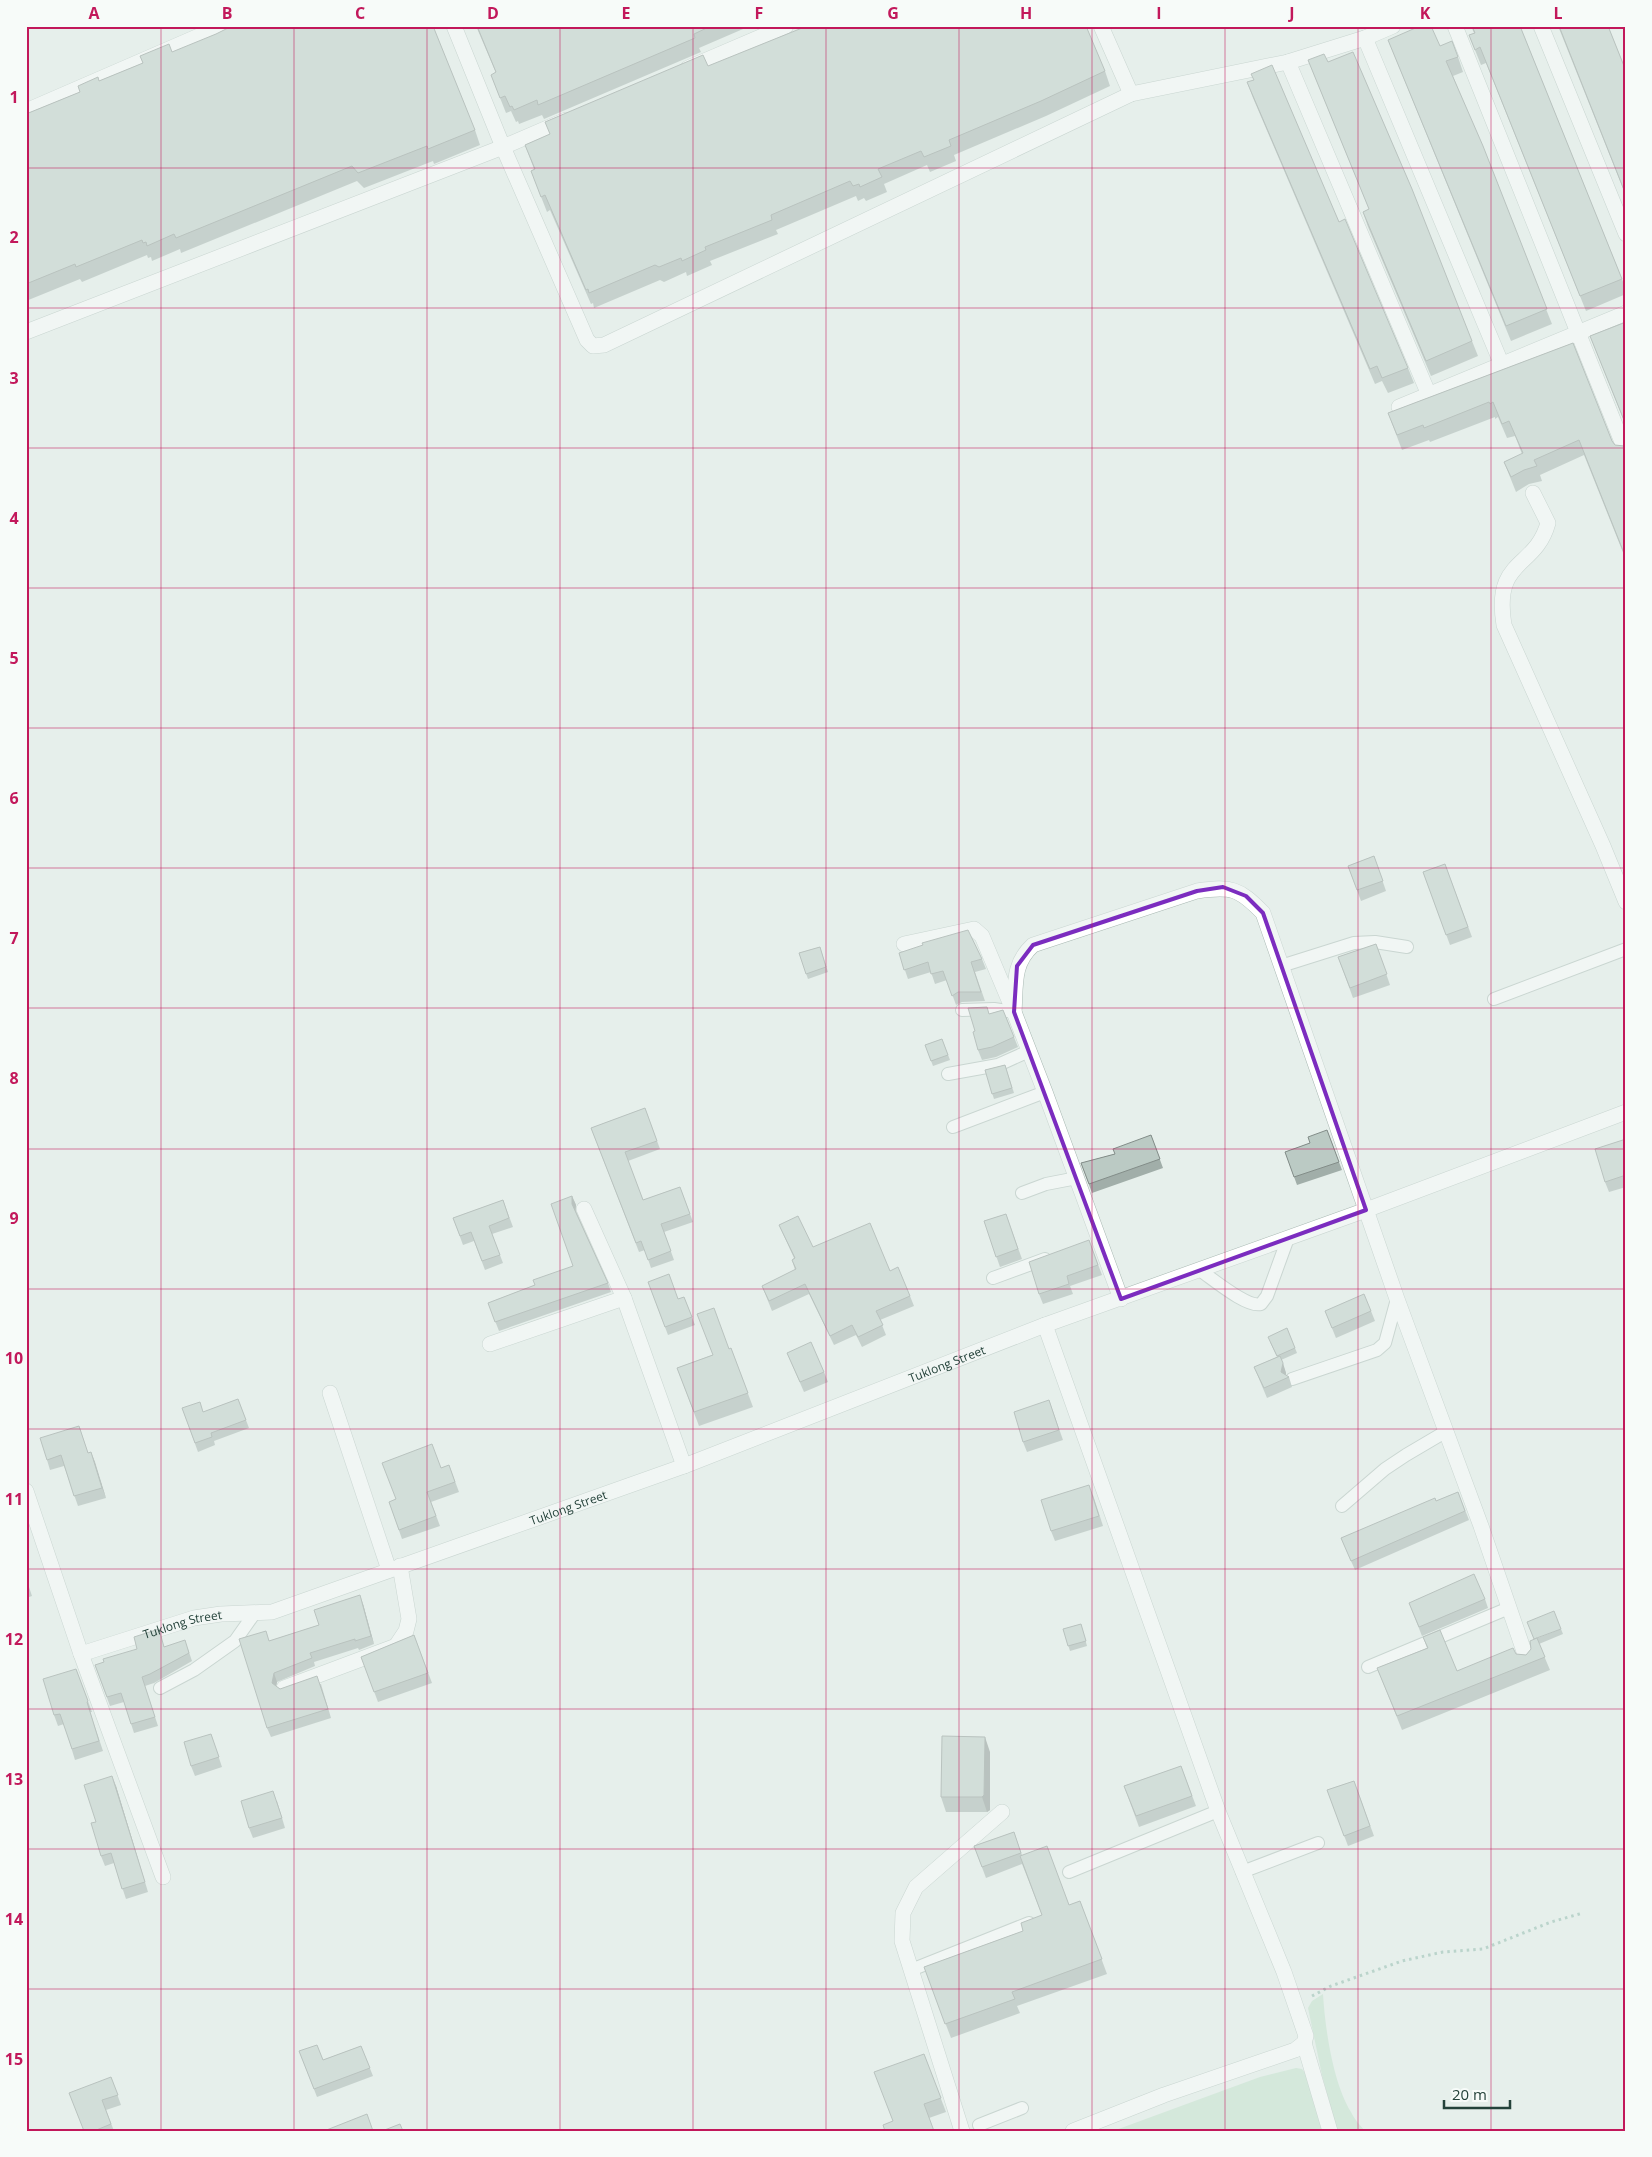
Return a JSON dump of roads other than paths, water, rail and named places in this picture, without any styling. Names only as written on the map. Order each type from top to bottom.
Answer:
[{"type":"street","points":[[26,111],[222,26]]},
{"type":"street","points":[[454,26],[503,148],[587,340],[593,346],[604,345],[1131,94],[1288,62],[1365,38],[1393,26]]},
{"type":"street","points":[[676,73],[786,26]]},
{"type":"street","points":[[1101,26],[1131,94]]},
{"type":"street","points":[[1455,26],[1626,452]]},
{"type":"street","points":[[1541,26],[1626,234]]},
{"type":"street","points":[[1365,38],[1502,365]]},
{"type":"street","points":[[1288,62],[1429,395]]},
{"type":"street","points":[[26,332],[503,148],[576,116]]},
{"type":"street","points":[[1399,407],[1626,313]]},
{"type":"street","points":[[1533,493],[1548,522],[1544,535],[1512,570],[1502,588],[1501,606],[1504,625],[1603,846],[1626,902]]},
{"type":"street","points":[[1014,1012],[1017,966],[1022,954],[1033,945],[1197,891],[1223,887],[1246,896],[1262,913],[1397,1299],[1481,1526],[1526,1660]]},
{"type":"street","points":[[904,944],[974,929],[982,936],[1030,1051],[1077,1178],[1095,1241],[1121,1299]]},
{"type":"street","name":"Tuklong Street","points":[[81,1654],[194,1618],[221,1614],[272,1612],[684,1466],[1045,1325],[1201,1271],[1626,1112]]},
{"type":"street","points":[[584,1209],[624,1298],[684,1466]]},
{"type":"street","points":[[490,1344],[624,1298]]},
{"type":"street","points":[[1045,1325],[1218,1811],[1296,2004],[1305,2033],[1304,2043],[1330,2131]]},
{"type":"street","points":[[284,1688],[396,1646],[406,1631],[409,1619],[394,1568],[330,1393]]},
{"type":"street","points":[[26,1491],[81,1654],[162,1877]]},
{"type":"street","points":[[969,2129],[902,1941],[903,1913],[916,1887],[1002,1812]]},
{"type":"street","points":[[1073,2131],[1173,2092],[1295,2050],[1304,2043]]},
{"type":"lane","points":[[1281,966],[1354,943],[1375,942],[1407,947]]},
{"type":"lane","points":[[1494,999],[1626,950]]},
{"type":"lane","points":[[962,1010],[994,1009],[1014,1012]]},
{"type":"lane","points":[[948,1074],[998,1065],[1030,1051]]},
{"type":"lane","points":[[953,1127],[1045,1092]]},
{"type":"lane","points":[[1022,1193],[1046,1184],[1077,1178]]},
{"type":"lane","points":[[1201,1271],[1247,1302],[1255,1306],[1261,1304],[1267,1296],[1288,1238]]},
{"type":"lane","points":[[993,1278],[1055,1255]]},
{"type":"lane","points":[[1292,1379],[1377,1350],[1385,1344],[1397,1299]]},
{"type":"lane","points":[[1342,1506],[1385,1469],[1406,1454],[1446,1432]]},
{"type":"lane","points":[[1368,1667],[1509,1608]]},
{"type":"lane","points":[[160,1688],[194,1670],[235,1641],[254,1614]]},
{"type":"lane","points":[[1070,1872],[1218,1811]]},
{"type":"lane","points":[[1242,1872],[1318,1843]]},
{"type":"lane","points":[[911,1970],[1030,1922]]},
{"type":"lane","points":[[969,2129],[1022,2108]]}]
